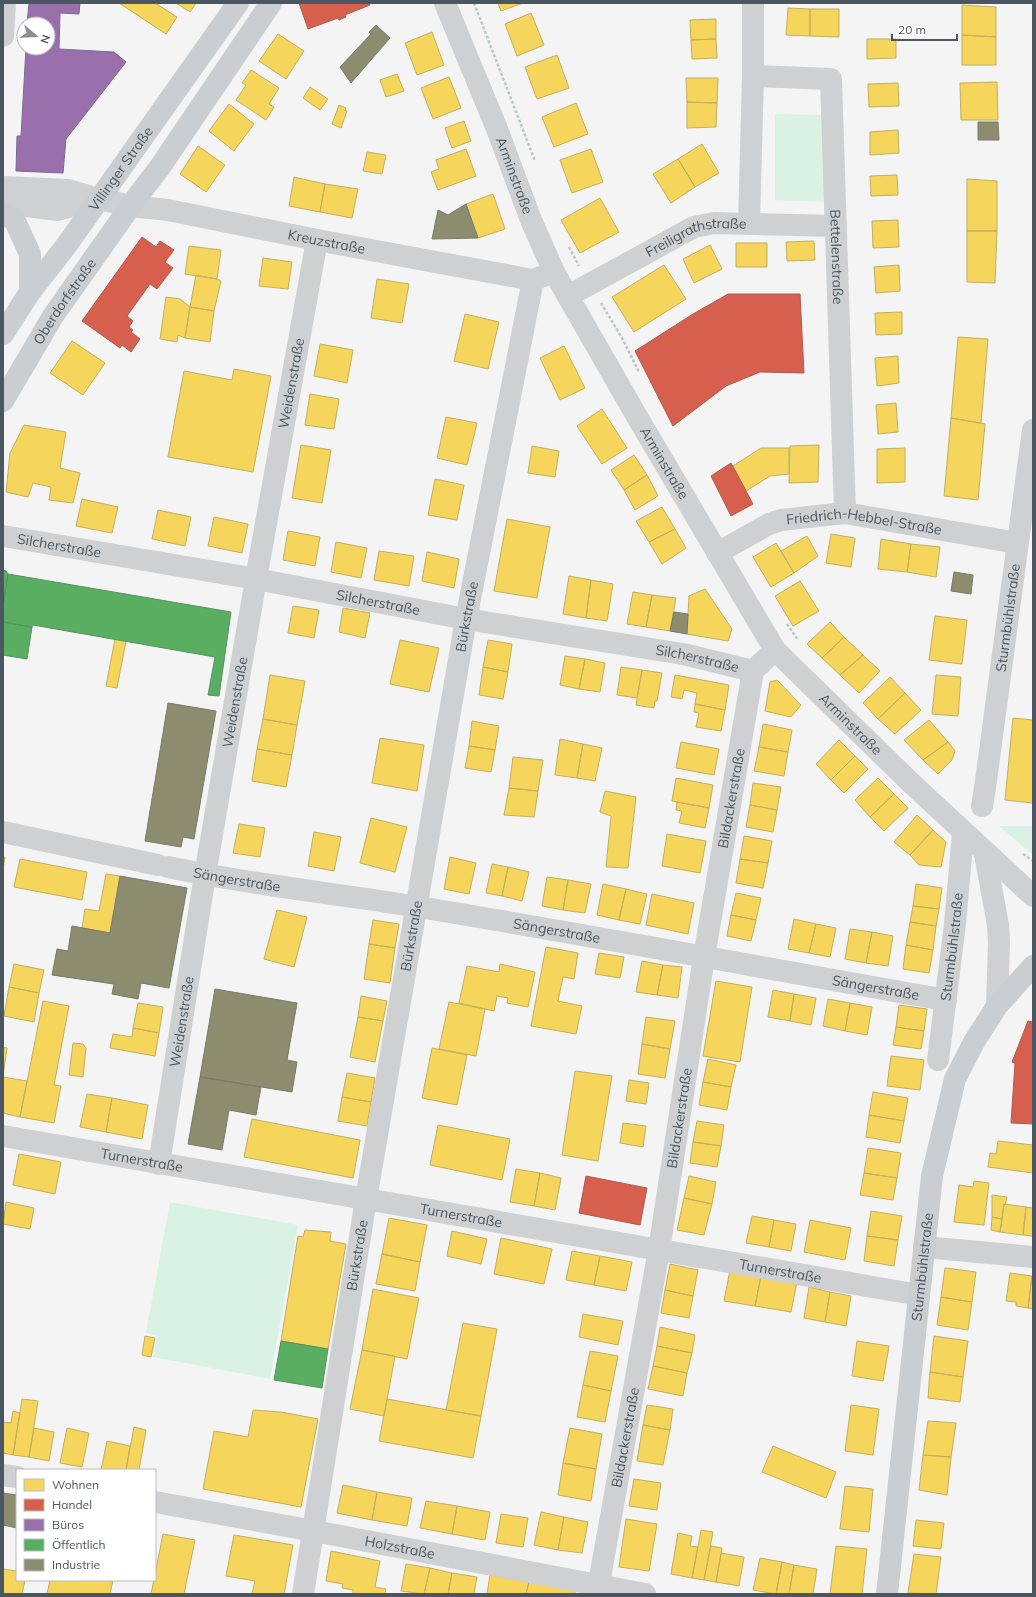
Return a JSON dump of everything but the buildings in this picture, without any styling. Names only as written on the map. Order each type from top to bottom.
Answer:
[{"type":"main road","name":"Villinger Straße","points":[[3,334],[30,292],[66,246],[238,3]]},
{"type":"main road","points":[[131,206],[160,167],[272,3]]},
{"type":"main road","name":"Oberdorfstraße","points":[[3,401],[53,316],[131,206]]},
{"type":"main road","points":[[3,212],[15,221],[30,254],[30,292]]},
{"type":"main road","name":"Sturmbühlstraße","points":[[887,1594],[932,1176],[955,1078],[974,1042],[997,1006],[1033,966]]},
{"type":"street","points":[[3,36],[5,3]]},
{"type":"street","name":"Arminstraße","points":[[445,3],[497,129],[531,220],[554,272],[775,650],[985,854],[1033,896]]},
{"type":"street","points":[[749,223],[753,3]]},
{"type":"street","name":"Bettelenstraße","points":[[752,76],[830,79],[845,513]]},
{"type":"street","name":"Kreuzstraße","points":[[3,187],[68,190],[131,206],[174,211],[317,240],[533,280]]},
{"type":"street","name":"Kreuzstraße","points":[[3,203],[58,210],[99,199]]},
{"type":"street","name":"Freiligrathstraße","points":[[568,296],[694,227],[714,223],[836,226]]},
{"type":"street","name":"Weidenstraße","points":[[158,1164],[205,876],[256,579],[317,240]]},
{"type":"street","points":[[533,280],[554,272]]},
{"type":"street","name":"Bürkstraße","points":[[303,1594],[366,1199],[466,619],[533,280]]},
{"type":"street","name":"Sturmbühlstraße","points":[[982,806],[986,788],[1033,430]]},
{"type":"street","name":"Friedrich-Hebbel-Straße","points":[[717,552],[769,524],[780,520],[845,513],[1017,543]]},
{"type":"street","name":"Silcherstraße","points":[[3,536],[256,579],[466,619],[683,654],[753,671]]},
{"type":"street","points":[[753,671],[775,650]]},
{"type":"street","name":"Bildackerstraße","points":[[598,1590],[659,1250],[704,957],[753,671]]},
{"type":"street","name":"Sängerstraße","points":[[3,832],[205,876],[417,907],[946,1000]]},
{"type":"street","name":"Sturmbühlstraße","points":[[938,1060],[955,924],[963,833]]},
{"type":"street","points":[[985,854],[998,926],[997,1006]]},
{"type":"street","name":"Turnerstraße","points":[[3,1136],[919,1296]]},
{"type":"street","points":[[924,1246],[1033,1257]]},
{"type":"street","points":[[3,1475],[16,1477]]},
{"type":"street","name":"Holzstraße","points":[[156,1502],[314,1531],[598,1590],[645,1594]]},
{"type":"path","points":[[474,3],[537,167]]},
{"type":"path","points":[[567,244],[589,284],[622,338],[642,378]]},
{"type":"path","points":[[785,620],[802,646]]},
{"type":"path","points":[[1019,850],[1033,861]]},
{"type":"green space","points":[[775,114],[826,115],[828,202],[775,200]]},
{"type":"green space","points":[[999,826],[1033,826],[1033,855],[1032,854]]},
{"type":"green space","points":[[170,1202],[298,1225],[270,1379],[153,1357],[157,1336],[146,1333]]}]
